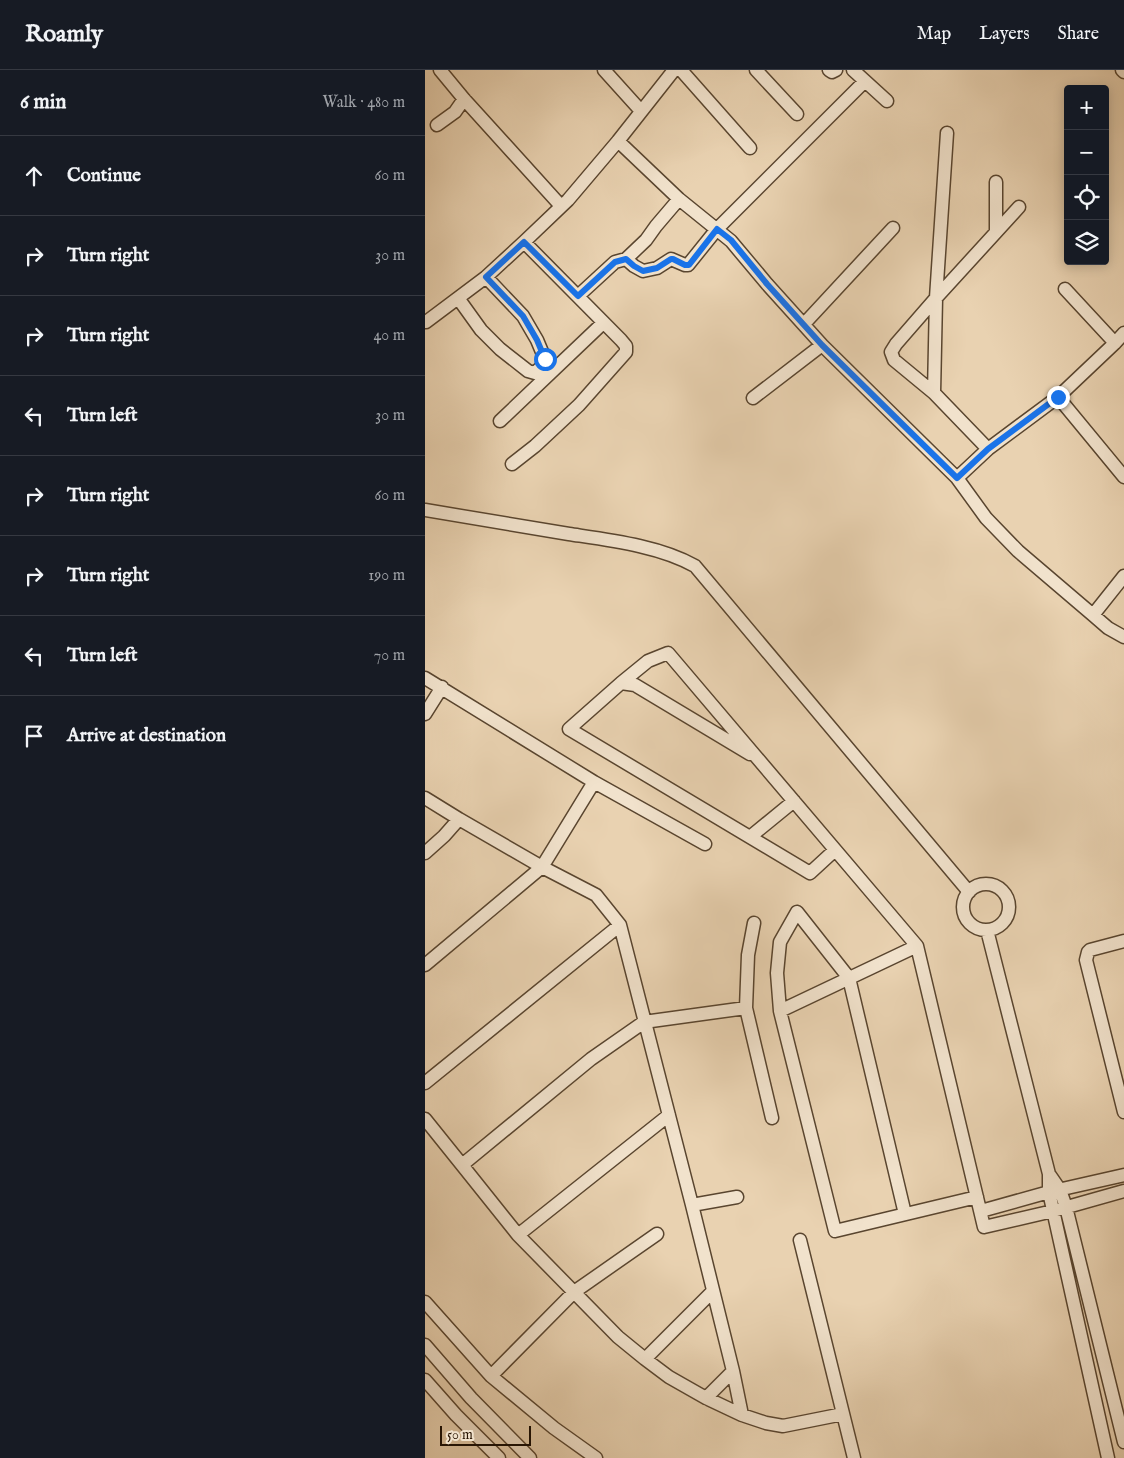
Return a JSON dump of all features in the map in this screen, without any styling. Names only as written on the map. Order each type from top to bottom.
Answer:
[{"type":"street","points":[[440,70],[561,206]]},
{"type":"street","points":[[604,70],[641,111]]},
{"type":"street","points":[[426,322],[486,277],[561,206],[618,141],[674,70]]},
{"type":"street","points":[[681,70],[750,148]]},
{"type":"street","points":[[756,70],[797,114]]},
{"type":"street","points":[[829,70],[832,72],[836,70]]},
{"type":"street","points":[[853,70],[887,101]]},
{"type":"street","points":[[626,259],[643,271],[657,268],[671,259],[689,265],[717,229],[865,81]]},
{"type":"street","points":[[437,125],[455,112],[464,99]]},
{"type":"street","points":[[934,393],[936,298],[947,133]]},
{"type":"street","points":[[618,141],[679,199],[731,240],[767,284],[822,345],[957,478],[986,518],[1018,550],[1108,628],[1124,637]]},
{"type":"street","points":[[996,182],[996,232]]},
{"type":"street","points":[[578,296],[615,262],[626,259],[646,240],[655,226],[679,199]]},
{"type":"street","points":[[988,449],[934,393],[894,360],[891,352],[936,298],[1019,207]]},
{"type":"street","points":[[804,324],[893,228]]},
{"type":"street","points":[[511,464],[535,446],[579,405],[626,352],[626,346],[524,242]]},
{"type":"street","points":[[458,298],[481,330],[500,349],[528,371],[535,373],[544,364],[545,359],[537,340],[523,316],[486,277]]},
{"type":"street","points":[[1065,289],[1115,343]]},
{"type":"street","points":[[500,421],[603,323]]},
{"type":"street","points":[[957,478],[988,449],[1058,397],[1124,333]]},
{"type":"street","points":[[753,398],[822,345]]},
{"type":"street","points":[[1058,397],[1124,477]]},
{"type":"street","points":[[425,510],[617,542],[665,553],[695,566],[969,892]]},
{"type":"street","points":[[1093,615],[1124,576]]},
{"type":"street","points":[[835,850],[810,873],[569,729],[648,662],[668,653],[917,946],[984,1227],[1053,1211],[1124,1191]]},
{"type":"street","points":[[425,678],[594,782],[705,844]]},
{"type":"street","points":[[621,683],[635,685],[758,759]]},
{"type":"street","points":[[425,714],[442,687]]},
{"type":"street","points":[[425,965],[542,867],[594,782]]},
{"type":"street","points":[[425,798],[542,867],[596,895],[620,924],[692,1205],[742,1415]]},
{"type":"street","points":[[750,837],[794,801]]},
{"type":"street","points":[[425,853],[459,819]]},
{"type":"street","points":[[986,884],[999,887],[1007,897],[1009,909],[1004,921],[993,929],[987,930],[979,929],[972,925],[967,920],[963,906],[965,898],[974,887],[986,884]]},
{"type":"street","points":[[905,1214],[849,978],[797,912],[780,942],[777,973],[780,1011],[835,1231],[977,1197]]},
{"type":"street","points":[[754,923],[748,955],[746,1008],[772,1118]]},
{"type":"street","points":[[425,1083],[620,924]]},
{"type":"street","points":[[987,930],[1054,1191],[1053,1211],[1107,1454],[1124,1443],[1066,1207],[1054,1191]]},
{"type":"street","points":[[1124,941],[1090,950],[1086,960],[1124,1112]]},
{"type":"street","points":[[780,1011],[917,946]]},
{"type":"street","points":[[462,1165],[591,1059],[644,1022],[746,1008]]},
{"type":"street","points":[[518,1235],[669,1115]]},
{"type":"street","points":[[425,1119],[518,1235],[618,1336],[669,1377],[706,1398],[742,1415],[766,1423],[783,1426],[843,1414]]},
{"type":"street","points":[[981,1211],[1054,1191],[1124,1175]]},
{"type":"street","points":[[692,1205],[737,1197]]},
{"type":"street","points":[[491,1376],[575,1292],[657,1234]]},
{"type":"street","points":[[800,1240],[854,1458]]},
{"type":"street","points":[[645,1359],[712,1292]]},
{"type":"street","points":[[425,1302],[491,1376],[554,1428],[596,1458]]},
{"type":"street","points":[[425,1345],[516,1453],[531,1458]]},
{"type":"street","points":[[706,1398],[733,1371]]},
{"type":"street","points":[[425,1380],[456,1415],[499,1458]]},
{"type":"route","points":[[545,359],[537,340],[523,316],[486,277],[524,242],[578,296],[615,262],[626,259],[643,271],[657,268],[671,259],[689,265],[717,229],[731,240],[767,284],[822,345],[957,478],[988,449],[1058,397]]}]
